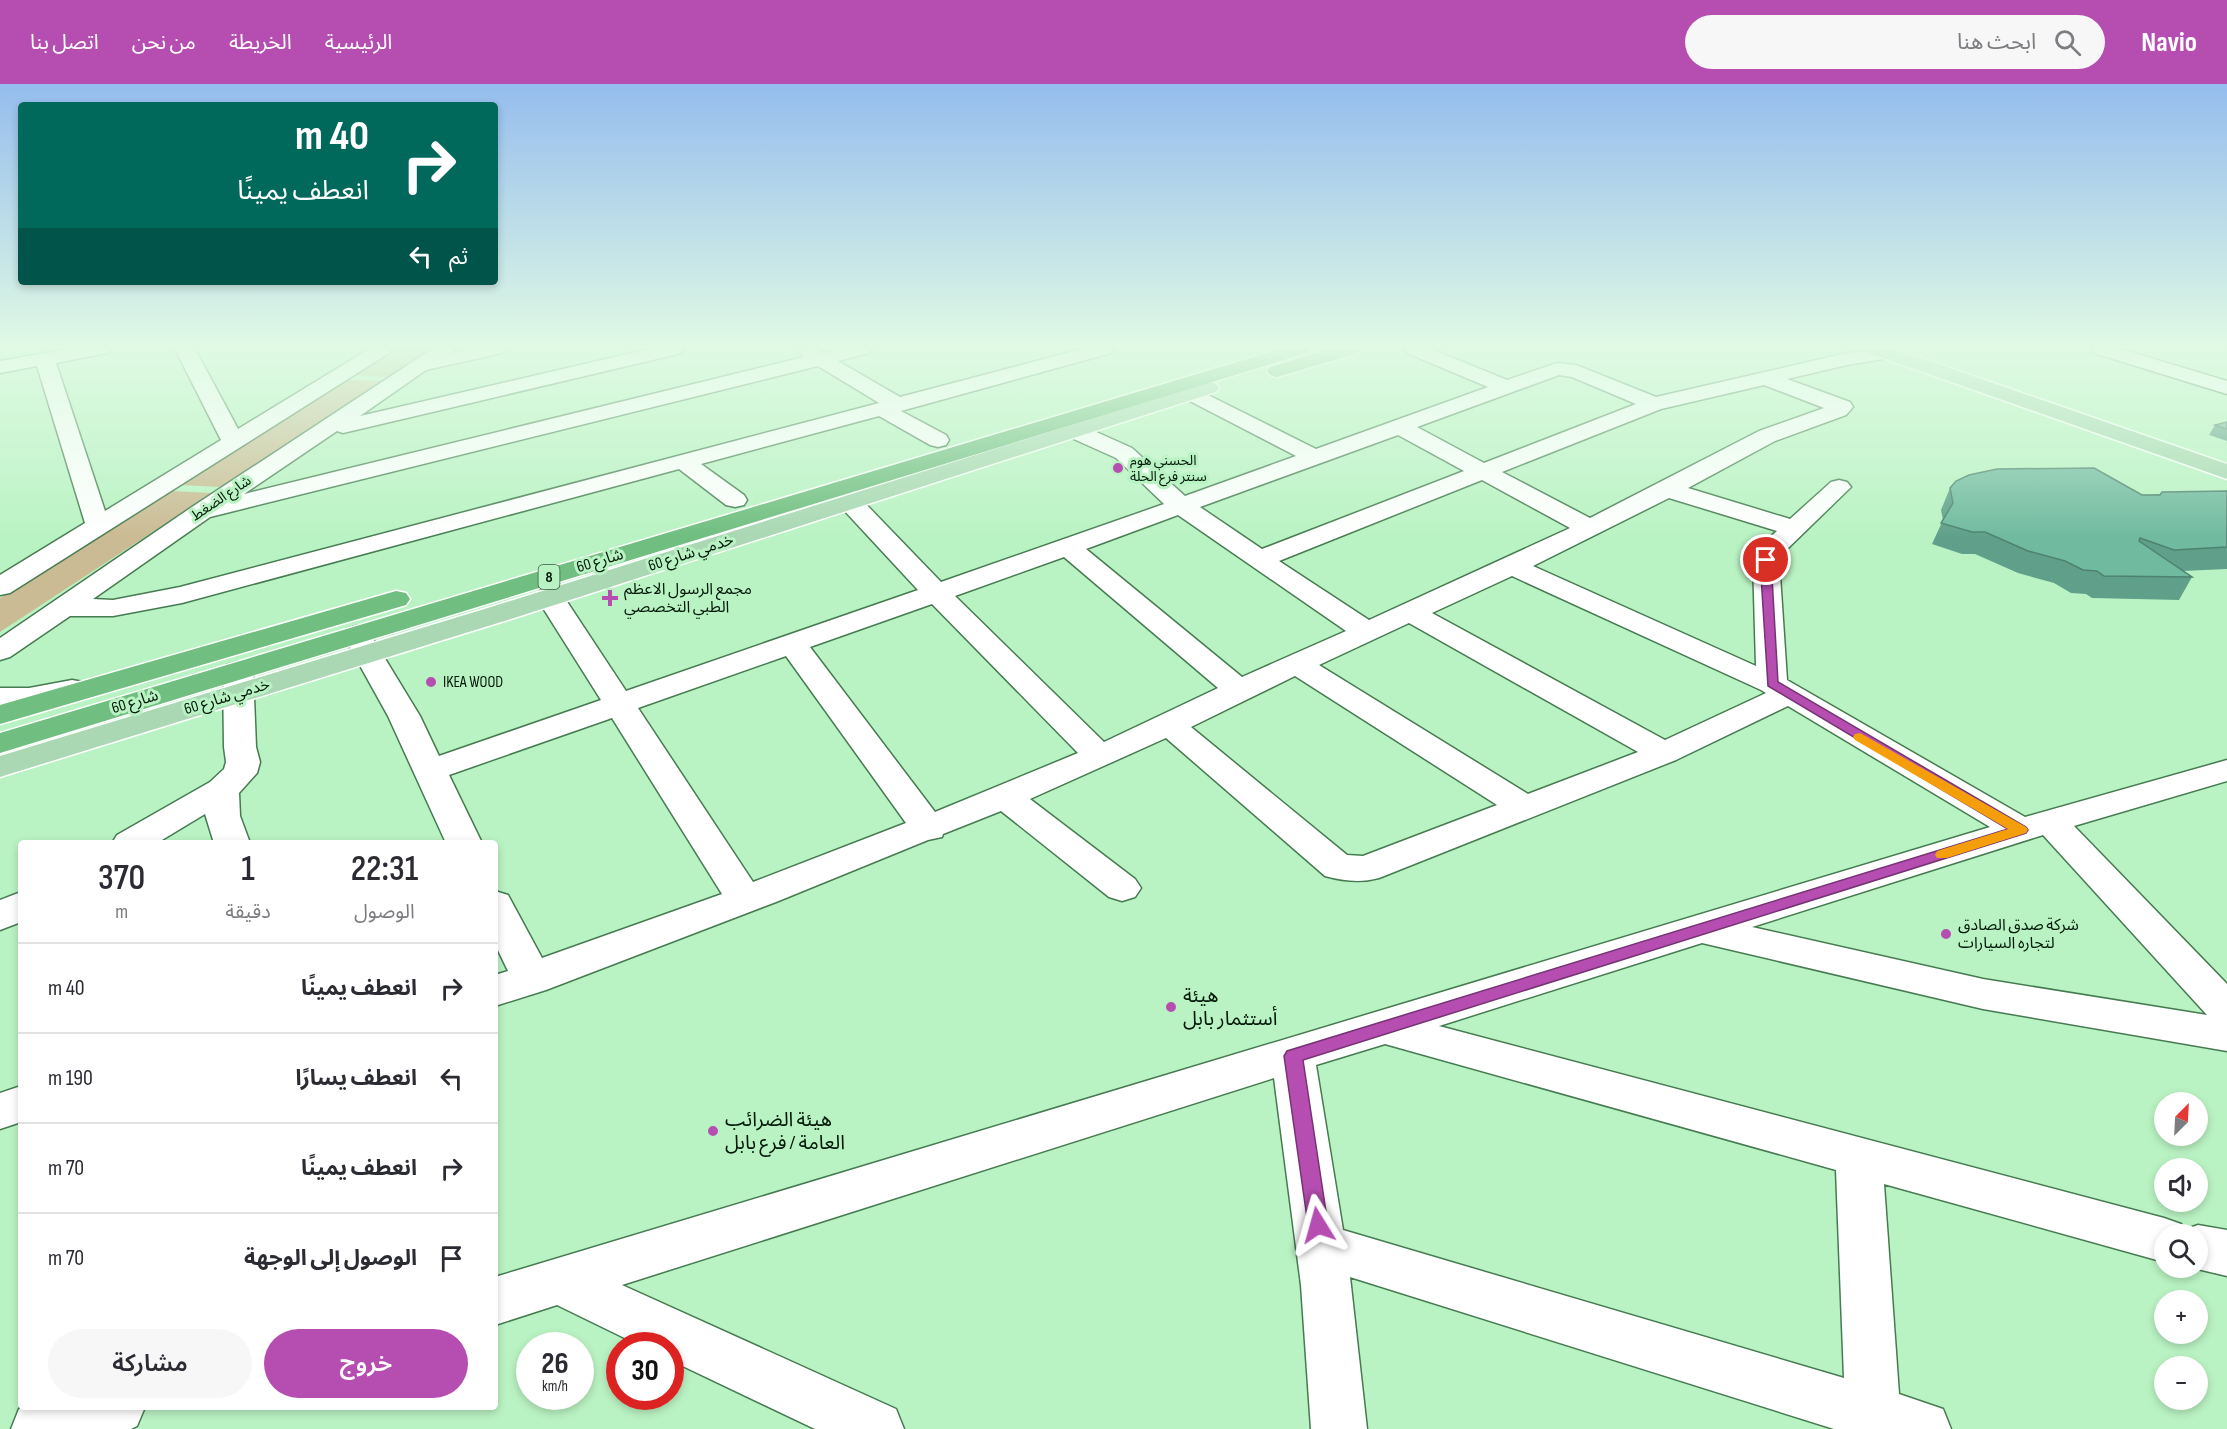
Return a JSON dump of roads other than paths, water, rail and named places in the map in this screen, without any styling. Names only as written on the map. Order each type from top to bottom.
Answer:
[{"type":"highway","name":"شارع 60","points":[[0,715],[1035,412]]},
{"type":"highway","name":"شارع 60","points":[[363,644],[1095,412]]},
{"type":"highway","name":"شارع 60","points":[[0,743],[238,682]]},
{"type":"main road","name":"خدمي شارع 60","points":[[0,767],[238,682],[363,644],[550,597],[1075,431],[1125,412]]},
{"type":"main road","points":[[2069,412],[2227,472]]},
{"type":"main road","points":[[2082,412],[2227,459]]},
{"type":"street","points":[[62,412],[98,526]]},
{"type":"street","points":[[217,412],[233,442]]},
{"type":"street","points":[[0,587],[233,442],[276,412]]},
{"type":"street","name":"شارع الضغط","points":[[0,651],[61,607],[351,412]]},
{"type":"street","points":[[322,431],[403,412]]},
{"type":"street","points":[[201,512],[588,412]]},
{"type":"street","points":[[61,607],[113,608],[182,595],[872,412]]},
{"type":"street","points":[[897,412],[938,440]]},
{"type":"street","points":[[1254,412],[1315,457]]},
{"type":"street","points":[[429,771],[1068,547],[1437,412]]},
{"type":"street","points":[[1260,559],[1635,412]]},
{"type":"street","points":[[498,990],[744,900],[1006,798],[1170,725],[1239,690],[1512,566],[1668,490],[1767,436],[1833,412]]},
{"type":"street","points":[[1398,426],[1589,528]]},
{"type":"street","points":[[1075,431],[1124,453],[1181,506],[1367,632]]},
{"type":"street","points":[[684,462],[735,500]]},
{"type":"street","points":[[1780,689],[1765,568],[1770,552],[1839,487]]},
{"type":"street","points":[[1668,490],[1795,528]]},
{"type":"street","points":[[850,502],[935,592],[1100,757]]},
{"type":"street","points":[[1068,547],[1239,690]]},
{"type":"street","points":[[1512,566],[1780,689],[2036,826],[2227,1010]]},
{"type":"street","points":[[550,597],[744,900]]},
{"type":"street","points":[[1410,612],[1664,753]]},
{"type":"street","points":[[792,643],[929,829]]},
{"type":"street","points":[[363,644],[404,716],[463,840]]},
{"type":"street","points":[[1297,664],[1526,808]]},
{"type":"street","points":[[0,697],[29,697],[118,681]]},
{"type":"street","points":[[135,840],[222,790],[240,773],[243,762],[240,747],[238,682]]},
{"type":"street","points":[[1170,725],[1338,867],[1366,869],[1664,753],[1780,689]]},
{"type":"street","points":[[498,1300],[2036,826],[2227,770]]},
{"type":"street","points":[[222,790],[223,816],[231,840]]},
{"type":"street","points":[[1006,798],[1122,888]]},
{"type":"street","points":[[0,917],[18,907]]},
{"type":"street","points":[[498,910],[532,979]]},
{"type":"street","points":[[1702,929],[1983,994],[2227,1035]]},
{"type":"street","points":[[1384,1028],[2154,1237]]},
{"type":"street","points":[[1293,1056],[1321,1246],[1339,1429]]},
{"type":"street","points":[[0,1111],[18,1105]]},
{"type":"street","points":[[1859,1157],[1873,1415]]},
{"type":"street","points":[[1321,1246],[1923,1429]]},
{"type":"street","points":[[2208,1249],[2227,1253]]},
{"type":"street","points":[[561,1282],[876,1429]]},
{"type":"street","points":[[39,1429],[107,1410]]},
{"type":"place","name":"الحسني هوم سنتر فرع الحلة","points":[[1118,468]]},
{"type":"place","name":"مجمع الرسول الاعظم الطبي التخصصي","points":[[610,598]]},
{"type":"place","name":"IKEA WOOD","points":[[431,682]]},
{"type":"place","name":"شركة صدق الصادق لتجاره السيارات","points":[[1946,934]]},
{"type":"place","name":"هيئة أستثمار بابل","points":[[1171,1007]]},
{"type":"place","name":"هيئة الضرائب العامة / فرع بابل","points":[[713,1131]]}]
